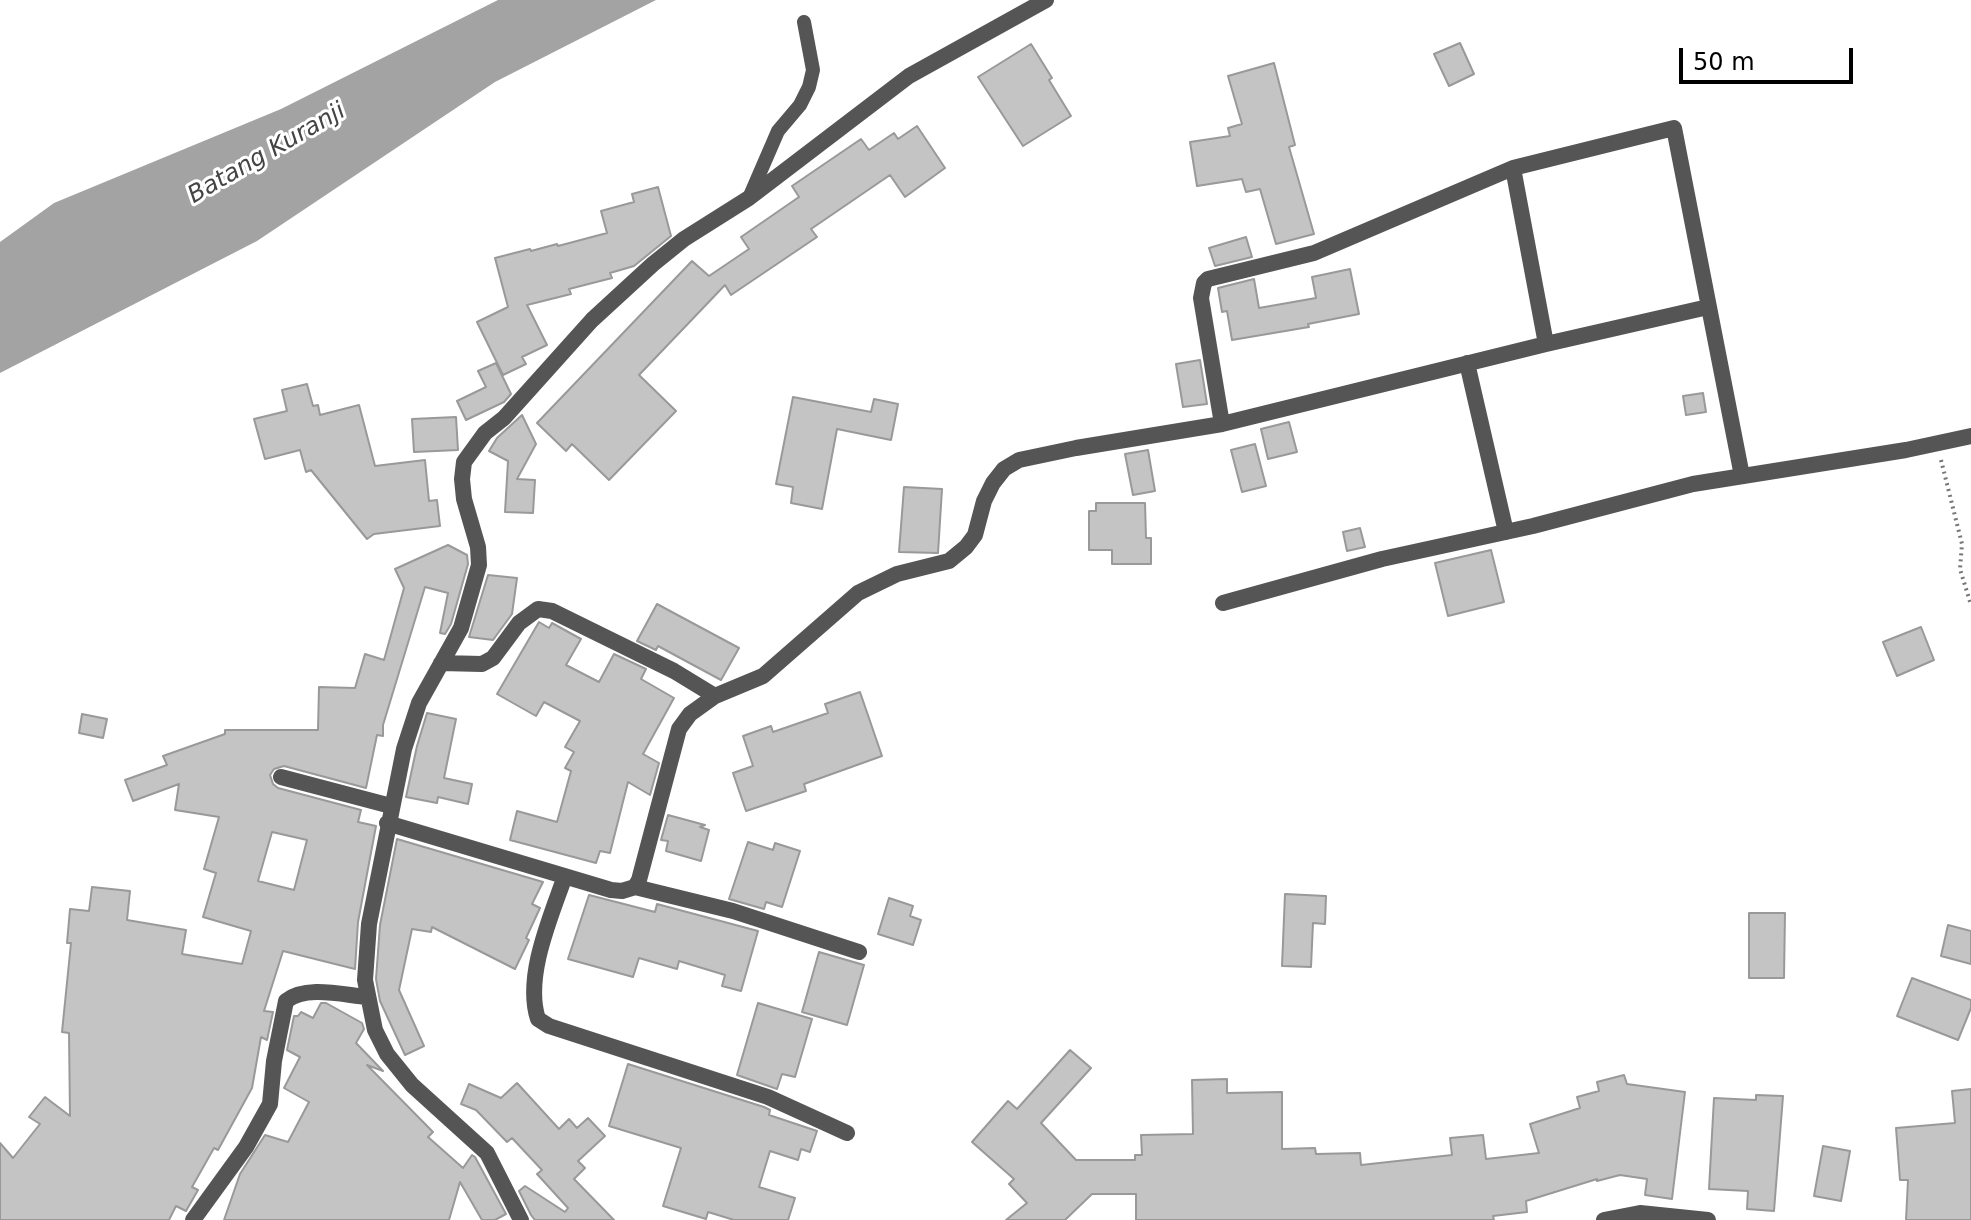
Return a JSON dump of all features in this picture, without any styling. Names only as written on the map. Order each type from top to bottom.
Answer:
[{"type":"street","points":[[521,1220],[487,1153],[412,1085],[387,1054],[375,1030],[367,997],[365,957],[369,924],[404,749],[419,703],[461,628],[479,565],[478,547],[464,499],[464,462],[474,447],[592,320],[684,239],[749,198],[909,76],[1046,0]]},
{"type":"street","points":[[1222,424],[1201,298],[1201,290],[1208,279],[1314,253],[1513,168],[1674,128],[1742,476]]},
{"type":"street","points":[[1513,168],[1546,344]]},
{"type":"street","points":[[635,887],[679,729],[690,714],[715,696],[763,676],[858,593],[897,574],[949,561],[975,535],[984,501],[993,483],[1004,469],[1019,460],[1222,424],[1708,307]]},
{"type":"street","points":[[1467,363],[1506,532]]},
{"type":"street","points":[[1223,603],[1382,559],[1506,532],[1693,484],[1971,436]]},
{"type":"street","points":[[441,663],[482,664],[493,658],[519,623],[538,609],[552,611],[674,671],[715,696]]},
{"type":"street","points":[[281,777],[611,890],[635,887],[733,911],[859,952]]},
{"type":"street","points":[[565,876],[536,970],[533,993],[538,1019],[549,1026],[768,1097],[847,1133]]},
{"type":"street","points":[[193,1220],[246,1147],[270,1104],[274,1061],[286,1001],[293,995],[317,993],[367,997]]},
{"type":"street","points":[[1604,1220],[1640,1213],[1708,1220]]},
{"type":"lane","points":[[749,198],[778,131],[800,105],[809,87],[813,70],[804,22]]},
{"type":"path","points":[[1937,443],[1962,544],[1960,569],[1971,605]]},
{"type":"water","name":"Batang Kuranji","points":[[498,0],[656,0],[495,82],[257,241],[0,373],[0,242],[54,203],[281,109]]},
{"type":"building","points":[[1460,43],[1474,74],[1449,86],[1434,54]]},
{"type":"building","points":[[1031,44],[1071,116],[1023,146],[978,77]]},
{"type":"building","points":[[1274,63],[1295,145],[1289,147],[1314,234],[1276,244],[1260,189],[1246,192],[1242,179],[1197,186],[1190,142],[1230,136],[1228,128],[1242,124],[1228,76]]},
{"type":"building","points":[[917,126],[945,168],[905,197],[890,175],[811,229],[817,237],[731,295],[725,285],[639,375],[676,411],[609,480],[572,444],[566,451],[537,423],[692,261],[709,276],[749,249],[741,237],[799,197],[792,186],[861,139],[869,150],[894,133],[898,139]]},
{"type":"building","points":[[658,187],[671,236],[634,266],[610,273],[612,278],[569,289],[571,294],[527,305],[547,345],[522,357],[526,364],[503,375],[477,322],[508,307],[495,258],[607,233],[601,211],[634,202],[632,194]]},
{"type":"building","points":[[1246,237],[1252,257],[1215,266],[1209,248]]},
{"type":"building","points":[[1350,269],[1359,314],[1308,324],[1309,327],[1232,340],[1227,311],[1222,312],[1218,288],[1254,279],[1259,308],[1316,298],[1312,277]]},
{"type":"building","points":[[1200,360],[1207,404],[1183,407],[1176,364]]},
{"type":"building","points":[[496,363],[511,394],[504,402],[466,420],[457,401],[486,387],[478,371]]},
{"type":"building","points":[[307,384],[313,406],[318,405],[320,415],[359,405],[375,466],[425,460],[429,501],[437,500],[440,526],[374,534],[367,539],[311,470],[306,472],[300,450],[265,459],[254,419],[287,411],[282,390]]},
{"type":"building","points":[[1703,393],[1706,412],[1686,415],[1683,396]]},
{"type":"building","points":[[793,397],[871,412],[874,399],[898,404],[891,440],[837,429],[822,509],[791,503],[793,487],[776,484]]},
{"type":"building","points":[[522,415],[536,444],[517,479],[535,480],[533,513],[505,512],[508,461],[489,451],[497,438]]},
{"type":"building","points":[[456,417],[458,450],[414,452],[412,419]]},
{"type":"building","points":[[1289,422],[1297,452],[1268,459],[1261,429]]},
{"type":"building","points":[[1255,444],[1266,486],[1242,492],[1231,450]]},
{"type":"building","points":[[1148,450],[1155,491],[1133,495],[1125,454]]},
{"type":"building","points":[[904,487],[942,489],[938,553],[899,552]]},
{"type":"building","points":[[1096,503],[1145,503],[1146,538],[1151,538],[1151,564],[1112,564],[1112,550],[1089,550],[1089,511],[1096,511]]},
{"type":"building","points":[[1360,528],[1365,547],[1347,551],[1343,532]]},
{"type":"building","points":[[448,545],[467,555],[468,564],[451,624],[445,634],[440,633],[448,593],[425,587],[383,725],[383,736],[377,735],[366,788],[284,766],[274,769],[270,775],[278,788],[361,810],[358,822],[376,826],[358,922],[355,969],[283,951],[264,1011],[273,1012],[267,1040],[261,1037],[252,1088],[218,1150],[214,1148],[192,1187],[198,1190],[186,1211],[176,1206],[169,1220],[0,1220],[0,1143],[13,1158],[40,1124],[29,1117],[45,1097],[70,1116],[69,1033],[62,1032],[71,943],[67,943],[70,909],[89,911],[92,887],[130,891],[127,920],[186,930],[182,954],[242,964],[251,931],[203,917],[216,873],[204,869],[219,817],[175,810],[179,784],[133,801],[125,780],[167,765],[163,756],[225,734],[225,730],[318,730],[319,687],[355,688],[365,654],[384,660],[404,588],[395,569]],"holes":[[[272,832],[307,840],[294,890],[258,881]]]},
{"type":"building","points":[[1491,550],[1504,602],[1448,616],[1435,563]]},
{"type":"building","points":[[488,575],[517,578],[512,614],[493,640],[469,637]]},
{"type":"building","points":[[657,604],[739,648],[721,680],[658,646],[656,650],[637,641]]},
{"type":"building","points":[[539,622],[549,628],[552,623],[581,639],[566,665],[599,682],[614,654],[646,669],[641,679],[674,698],[643,754],[659,763],[650,795],[628,782],[610,853],[600,851],[596,863],[510,840],[517,811],[557,822],[571,771],[565,768],[574,752],[565,747],[580,721],[544,702],[536,716],[497,694]]},
{"type":"building","points":[[1921,627],[1934,660],[1897,676],[1883,642]]},
{"type":"building","points":[[860,692],[882,756],[804,784],[806,791],[746,811],[733,773],[753,766],[743,736],[771,726],[773,732],[828,713],[825,704]]},
{"type":"building","points":[[427,713],[456,719],[444,778],[472,784],[468,804],[438,797],[437,803],[406,797]]},
{"type":"building","points":[[82,714],[107,719],[103,738],[79,733]]},
{"type":"building","points":[[668,815],[705,825],[700,827],[709,830],[701,861],[666,851],[668,841],[661,840]]},
{"type":"building","points":[[397,839],[543,882],[532,904],[540,908],[515,969],[432,927],[431,932],[412,929],[399,990],[424,1046],[405,1055],[380,1001],[376,979],[380,925]]},
{"type":"building","points":[[748,842],[773,850],[775,843],[800,851],[782,907],[766,902],[764,909],[729,899]]},
{"type":"building","points":[[1285,894],[1326,896],[1325,924],[1313,923],[1311,967],[1282,966]]},
{"type":"building","points":[[589,895],[655,912],[657,904],[758,931],[741,991],[722,986],[725,975],[679,961],[677,969],[639,958],[633,977],[568,959]]},
{"type":"building","points":[[889,898],[913,906],[910,916],[921,920],[913,945],[878,934]]},
{"type":"building","points":[[1749,913],[1785,913],[1784,978],[1749,978]]},
{"type":"building","points":[[1948,925],[1971,931],[1971,964],[1941,956]]},
{"type":"building","points":[[819,952],[864,965],[847,1025],[802,1012]]},
{"type":"building","points":[[1912,978],[1971,1000],[1971,1008],[1958,1040],[1897,1016]]},
{"type":"building","points":[[321,1003],[362,1023],[364,1029],[356,1043],[383,1071],[367,1065],[433,1132],[428,1137],[463,1168],[472,1155],[475,1157],[506,1214],[495,1220],[482,1220],[460,1182],[449,1220],[224,1220],[240,1174],[265,1135],[288,1142],[309,1102],[284,1088],[300,1057],[287,1050],[294,1016],[301,1012],[313,1018]]},
{"type":"building","points":[[758,1003],[812,1019],[795,1077],[782,1074],[777,1089],[737,1075]]},
{"type":"building","points":[[1070,1050],[1091,1068],[1041,1123],[1076,1160],[1135,1160],[1135,1155],[1142,1155],[1141,1135],[1193,1134],[1192,1080],[1227,1079],[1227,1093],[1282,1092],[1282,1149],[1315,1148],[1316,1154],[1360,1153],[1361,1165],[1452,1155],[1450,1138],[1483,1135],[1486,1159],[1539,1153],[1530,1124],[1580,1108],[1577,1097],[1599,1091],[1597,1082],[1624,1075],[1627,1084],[1685,1092],[1672,1199],[1645,1195],[1647,1179],[1620,1175],[1526,1201],[1527,1212],[1493,1216],[1494,1220],[1136,1220],[1136,1194],[1092,1194],[1065,1220],[1006,1220],[1027,1203],[1009,1184],[1014,1179],[972,1142],[1008,1101],[1017,1109]]},
{"type":"building","points":[[628,1064],[764,1107],[770,1110],[769,1115],[817,1131],[810,1152],[801,1149],[798,1160],[770,1151],[759,1187],[795,1198],[788,1220],[734,1220],[708,1212],[706,1219],[663,1206],[681,1148],[609,1126]]},
{"type":"building","points":[[517,1083],[559,1129],[569,1119],[577,1128],[588,1118],[605,1136],[578,1161],[585,1168],[574,1179],[614,1220],[535,1220],[531,1215],[519,1191],[525,1186],[565,1212],[568,1208],[537,1174],[542,1170],[512,1138],[507,1142],[476,1110],[461,1104],[469,1084],[501,1098]]},
{"type":"building","points":[[1971,1089],[1971,1220],[1906,1220],[1908,1180],[1900,1180],[1896,1128],[1955,1123],[1952,1091]]},
{"type":"building","points":[[1756,1095],[1783,1096],[1774,1211],[1747,1209],[1748,1191],[1709,1189],[1714,1098],[1756,1100]]},
{"type":"building","points":[[1823,1146],[1850,1151],[1841,1201],[1814,1196]]}]
